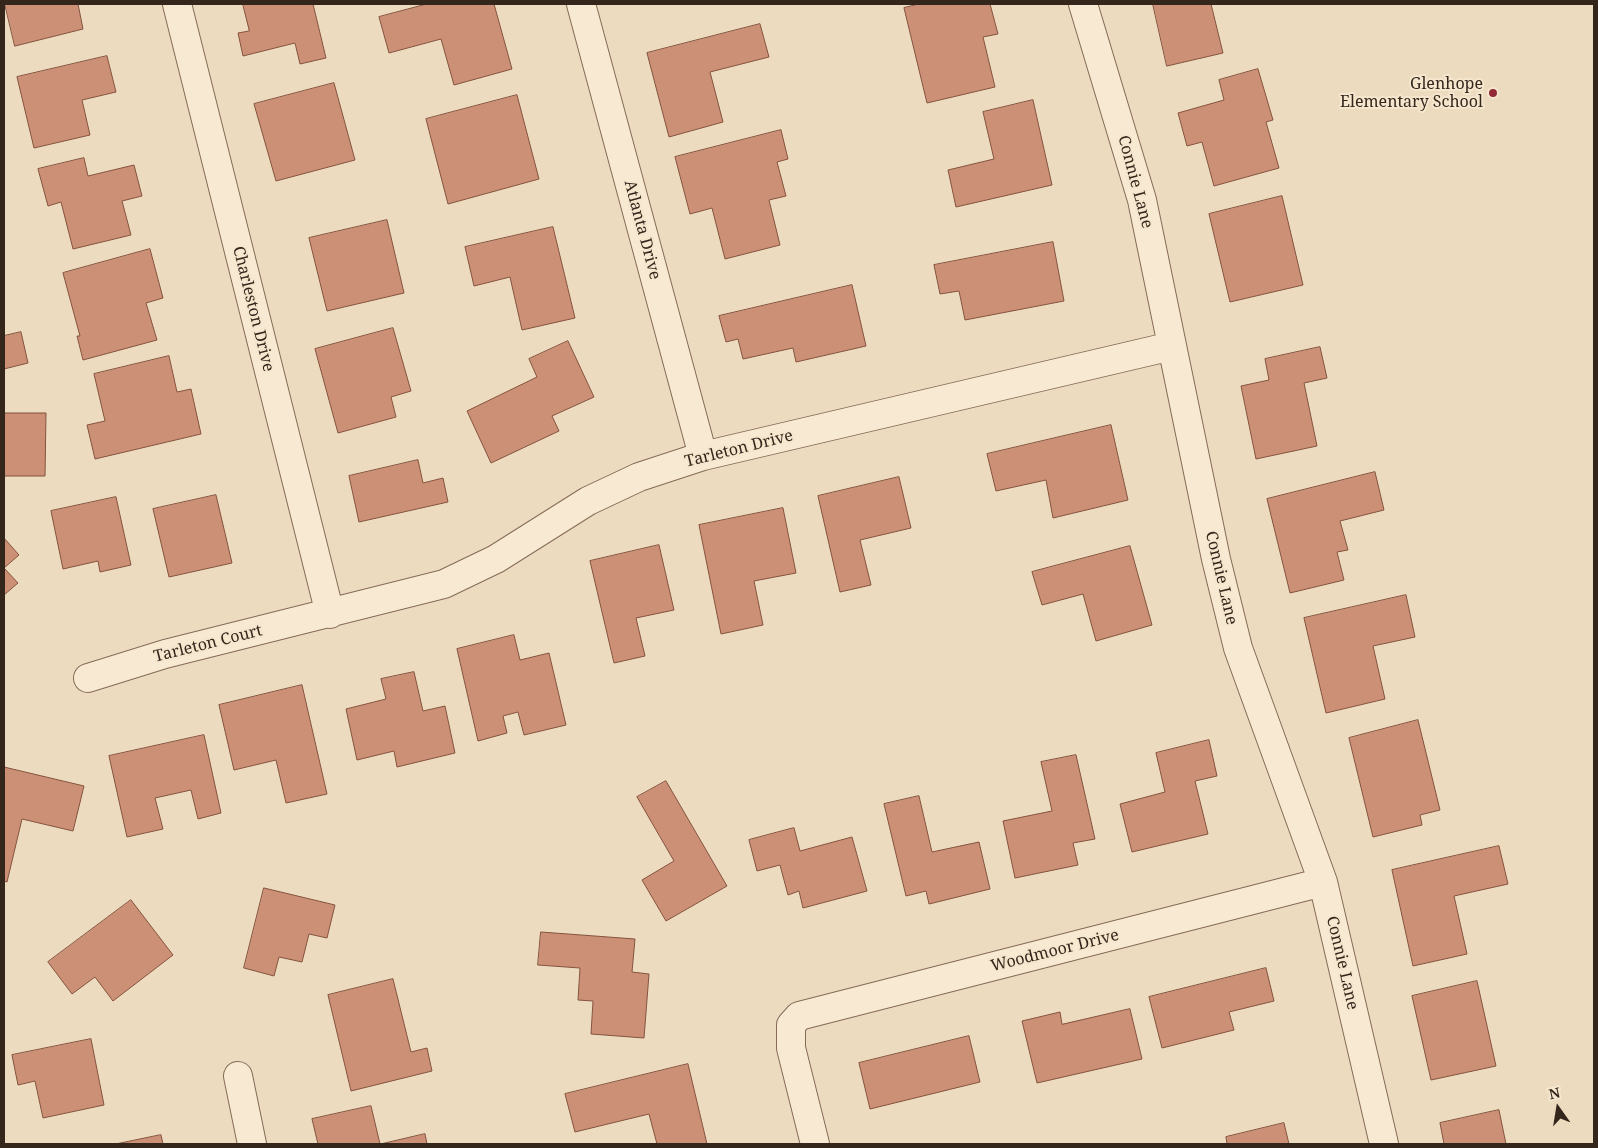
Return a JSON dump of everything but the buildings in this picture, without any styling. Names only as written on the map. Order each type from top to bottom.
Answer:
[{"type":"street","name":"Charleston Drive","points":[[177,4],[330,614]]},
{"type":"street","name":"Atlanta Drive","points":[[581,4],[703,456]]},
{"type":"street","name":"Connie Lane","points":[[1083,4],[1142,200],[1216,559],[1238,648],[1323,882],[1384,1144]]},
{"type":"street","name":"Tarleton Drive","points":[[330,614],[444,584],[496,559],[588,501],[639,477],[703,456],[1172,346]]},
{"type":"street","name":"Tarleton Court","points":[[88,678],[165,654],[330,614]]},
{"type":"street","name":"Woodmoor Drive","points":[[814,1144],[791,1048],[791,1025],[799,1016],[1323,882]]},
{"type":"street","points":[[238,1076],[252,1144]]},
{"type":"place","name":"Glenhope Elementary School","points":[[1493,93]]}]
